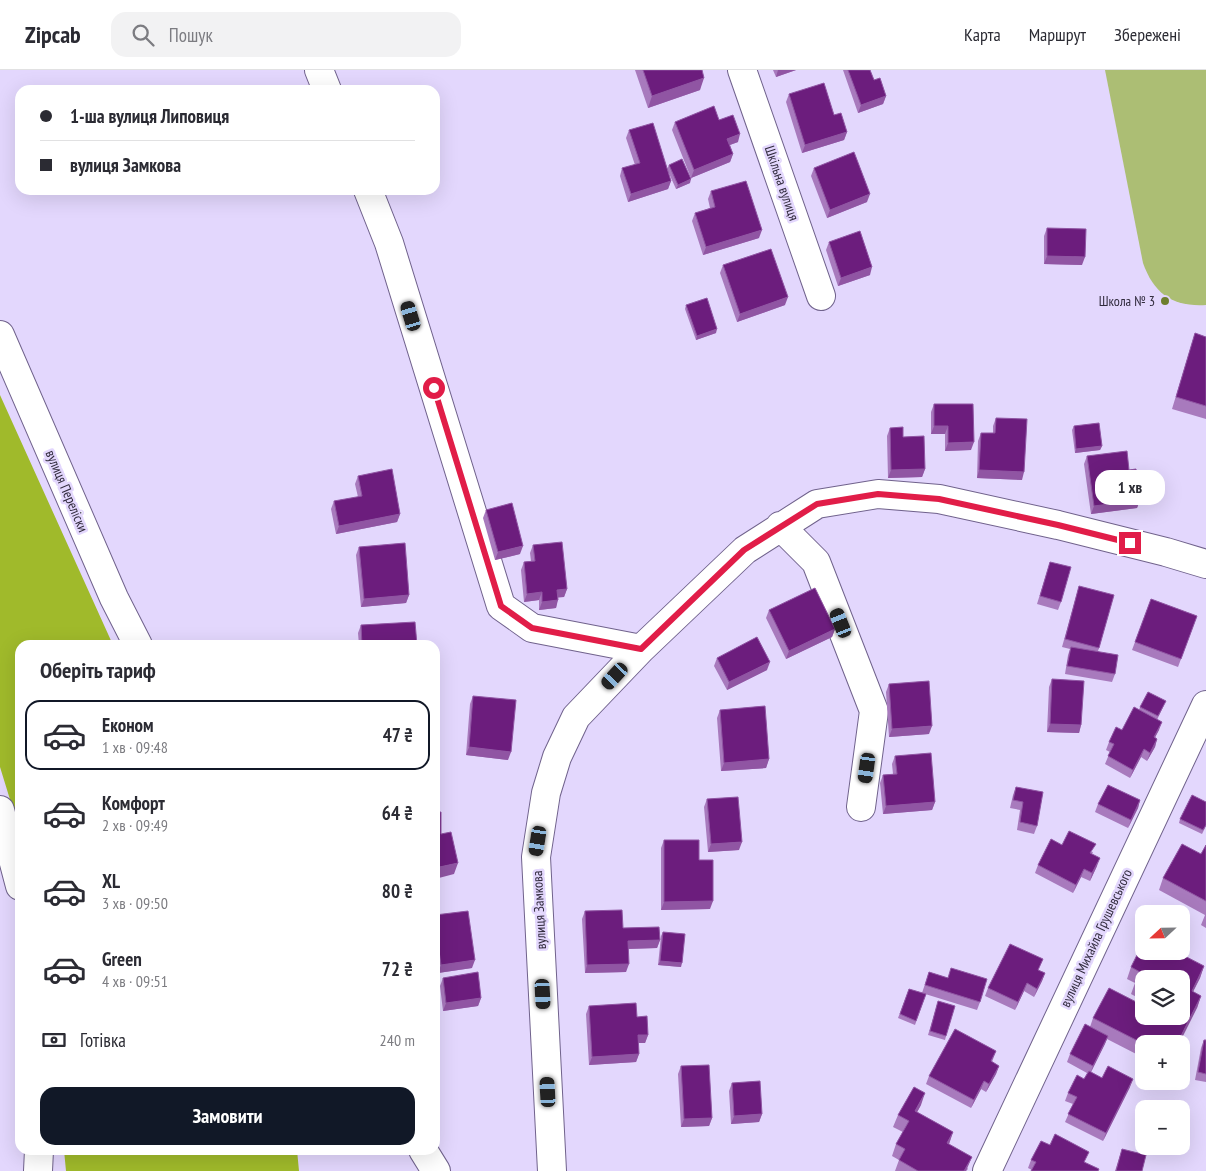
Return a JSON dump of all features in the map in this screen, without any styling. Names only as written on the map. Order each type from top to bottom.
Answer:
[{"type":"street","points":[[319,70],[325,85]]},
{"type":"street","name":"Шкільна вулиця","points":[[742,70],[821,296]]},
{"type":"street","points":[[370,195],[389,243],[501,606],[532,628],[641,649]]},
{"type":"street","name":"вулиця Переліски","points":[[0,335],[114,598],[135,640]]},
{"type":"street","name":"вулиця Замкова","points":[[552,1171],[536,857],[546,793],[557,757],[576,717],[641,649],[744,550],[817,504],[878,494],[939,499],[1076,529],[1206,564]]},
{"type":"street","points":[[780,526],[816,562],[874,711],[862,807]]},
{"type":"street","name":"вулиця Михайла Грушевського","points":[[986,1171],[1206,705]]},
{"type":"street","points":[[0,810],[15,867]]},
{"type":"street","points":[[38,1171],[39,1155]]},
{"type":"street","points":[[426,1155],[436,1171]]},
{"type":"green space","points":[[1105,70],[1206,70],[1206,305],[1184,304],[1166,296],[1153,283],[1143,263]]},
{"type":"green space","points":[[0,395],[111,640],[15,640],[15,816],[0,767]]},
{"type":"green space","points":[[64,1155],[297,1155],[299,1171],[66,1171]]},
{"type":"building","points":[[643,70],[702,70],[704,78],[652,96]]},
{"type":"building","points":[[848,70],[870,70],[874,80],[880,78],[886,96],[861,105]]},
{"type":"building","points":[[824,83],[834,115],[841,113],[847,132],[805,145],[789,94]]},
{"type":"building","points":[[714,106],[719,120],[733,115],[740,134],[727,139],[733,154],[694,170],[675,122]]},
{"type":"building","points":[[653,123],[671,181],[631,194],[622,168],[640,163],[629,130]]},
{"type":"building","points":[[854,152],[870,194],[830,210],[814,168]]},
{"type":"building","points":[[682,159],[691,179],[678,185],[669,165]]},
{"type":"building","points":[[746,181],[762,230],[706,247],[695,213],[715,207],[711,191]]},
{"type":"building","points":[[1047,228],[1086,229],[1085,257],[1047,256]]},
{"type":"building","points":[[860,231],[872,267],[841,278],[829,242]]},
{"type":"building","points":[[771,249],[788,297],[740,314],[723,265]]},
{"type":"building","points":[[707,298],[717,329],[697,336],[686,305]]},
{"type":"building","points":[[1195,333],[1206,337],[1206,406],[1176,397]]},
{"type":"building","points":[[934,404],[973,404],[974,442],[948,443],[948,426],[934,426]]},
{"type":"building","points":[[996,418],[1027,419],[1024,472],[979,470],[981,433],[995,433]]},
{"type":"building","points":[[1099,423],[1102,446],[1076,449],[1074,426]]},
{"type":"building","points":[[903,427],[903,437],[924,436],[925,469],[891,470],[890,428]]},
{"type":"building","points":[[1127,451],[1129,470],[1136,469],[1140,500],[1094,506],[1087,456]]},
{"type":"building","points":[[392,469],[400,514],[339,526],[334,501],[362,496],[358,476]]},
{"type":"building","points":[[512,503],[523,546],[498,552],[486,510]]},
{"type":"building","points":[[562,542],[567,589],[557,590],[558,600],[542,602],[542,592],[527,594],[524,562],[535,561],[533,545]]},
{"type":"building","points":[[405,543],[409,595],[364,599],[359,547]]},
{"type":"building","points":[[1050,562],[1071,567],[1061,602],[1040,596]]},
{"type":"building","points":[[1079,586],[1114,595],[1099,648],[1065,639]]},
{"type":"building","points":[[815,588],[835,629],[789,651],[769,610]]},
{"type":"building","points":[[1151,599],[1197,616],[1181,659],[1135,642]]},
{"type":"building","points":[[415,622],[417,640],[362,640],[361,625]]},
{"type":"building","points":[[757,637],[770,662],[729,682],[717,658]]},
{"type":"building","points":[[1071,647],[1118,655],[1115,674],[1067,666]]},
{"type":"building","points":[[1052,679],[1084,681],[1081,725],[1050,724]]},
{"type":"building","points":[[929,681],[932,726],[892,729],[889,684]]},
{"type":"building","points":[[1148,692],[1166,701],[1158,716],[1140,707]]},
{"type":"building","points":[[473,696],[516,700],[511,752],[469,747]]},
{"type":"building","points":[[765,706],[769,759],[724,763],[720,710]]},
{"type":"building","points":[[1134,707],[1162,722],[1154,737],[1157,739],[1150,753],[1144,749],[1133,770],[1108,756],[1114,744],[1109,742],[1116,727],[1122,730]]},
{"type":"building","points":[[931,753],[935,802],[886,806],[883,775],[897,774],[895,756]]},
{"type":"building","points":[[1108,785],[1140,800],[1131,820],[1098,804]]},
{"type":"building","points":[[1016,787],[1043,792],[1037,826],[1020,822],[1023,802],[1013,800]]},
{"type":"building","points":[[1192,795],[1206,802],[1206,825],[1203,830],[1180,819]]},
{"type":"building","points":[[738,797],[742,842],[711,844],[707,799]]},
{"type":"building","points":[[440,812],[441,834],[451,832],[458,863],[440,867]]},
{"type":"building","points":[[1069,831],[1096,844],[1090,853],[1100,858],[1092,873],[1084,869],[1076,885],[1038,865],[1051,839],[1062,845]]},
{"type":"building","points":[[664,840],[699,840],[699,860],[713,860],[713,901],[664,902]]},
{"type":"building","points":[[1182,844],[1201,854],[1206,845],[1206,901],[1163,878]]},
{"type":"building","points":[[622,910],[623,928],[659,927],[660,940],[628,941],[629,964],[587,965],[585,911]]},
{"type":"building","points":[[468,911],[475,960],[441,965],[440,914]]},
{"type":"building","points":[[663,932],[685,934],[682,963],[660,961]]},
{"type":"building","points":[[1010,944],[1043,959],[1038,970],[1045,973],[1037,989],[1027,983],[1018,1002],[988,988]]},
{"type":"building","points":[[1135,959],[1190,959],[1204,966],[1192,991],[1201,996],[1190,1018],[1190,970],[1136,970],[1131,967]]},
{"type":"building","points":[[951,968],[987,979],[980,1002],[925,985],[929,972],[948,978]]},
{"type":"building","points":[[478,972],[481,998],[446,1003],[443,978]]},
{"type":"building","points":[[1109,988],[1135,1001],[1135,1025],[1186,1025],[1182,1035],[1135,1035],[1135,1039],[1093,1018]]},
{"type":"building","points":[[909,989],[926,994],[916,1021],[900,1014]]},
{"type":"building","points":[[938,1001],[955,1006],[946,1036],[930,1031]]},
{"type":"building","points":[[636,1003],[637,1017],[647,1016],[648,1035],[638,1035],[639,1054],[592,1057],[589,1006]]},
{"type":"building","points":[[1085,1024],[1108,1036],[1093,1066],[1070,1054]]},
{"type":"building","points":[[955,1029],[996,1051],[991,1061],[999,1066],[989,1084],[984,1081],[974,1100],[929,1076]]},
{"type":"building","points":[[1204,1040],[1206,1040],[1206,1074],[1198,1072]]},
{"type":"building","points":[[709,1065],[712,1118],[684,1119],[681,1066]]},
{"type":"building","points":[[1108,1066],[1133,1079],[1106,1133],[1068,1114],[1077,1097],[1068,1093],[1077,1075],[1084,1079],[1089,1071],[1102,1078]]},
{"type":"building","points":[[760,1081],[762,1114],[734,1116],[732,1083]]},
{"type":"building","points":[[914,1087],[925,1093],[915,1111],[953,1132],[947,1143],[972,1157],[964,1171],[918,1171],[899,1160],[905,1149],[896,1144],[909,1121],[898,1115]]},
{"type":"building","points":[[1055,1134],[1089,1152],[1084,1162],[1099,1169],[1098,1171],[1031,1171],[1036,1162],[1031,1160],[1041,1141],[1050,1145]]},
{"type":"building","points":[[1122,1149],[1135,1152],[1135,1155],[1146,1155],[1142,1171],[1116,1171]]},
{"type":"place","name":"Школа № 3","points":[[1165,301]]},
{"type":"route","points":[[434,388],[501,606],[532,628],[641,649],[744,550],[780,526],[817,504],[878,494],[939,499],[1130,543]]}]
